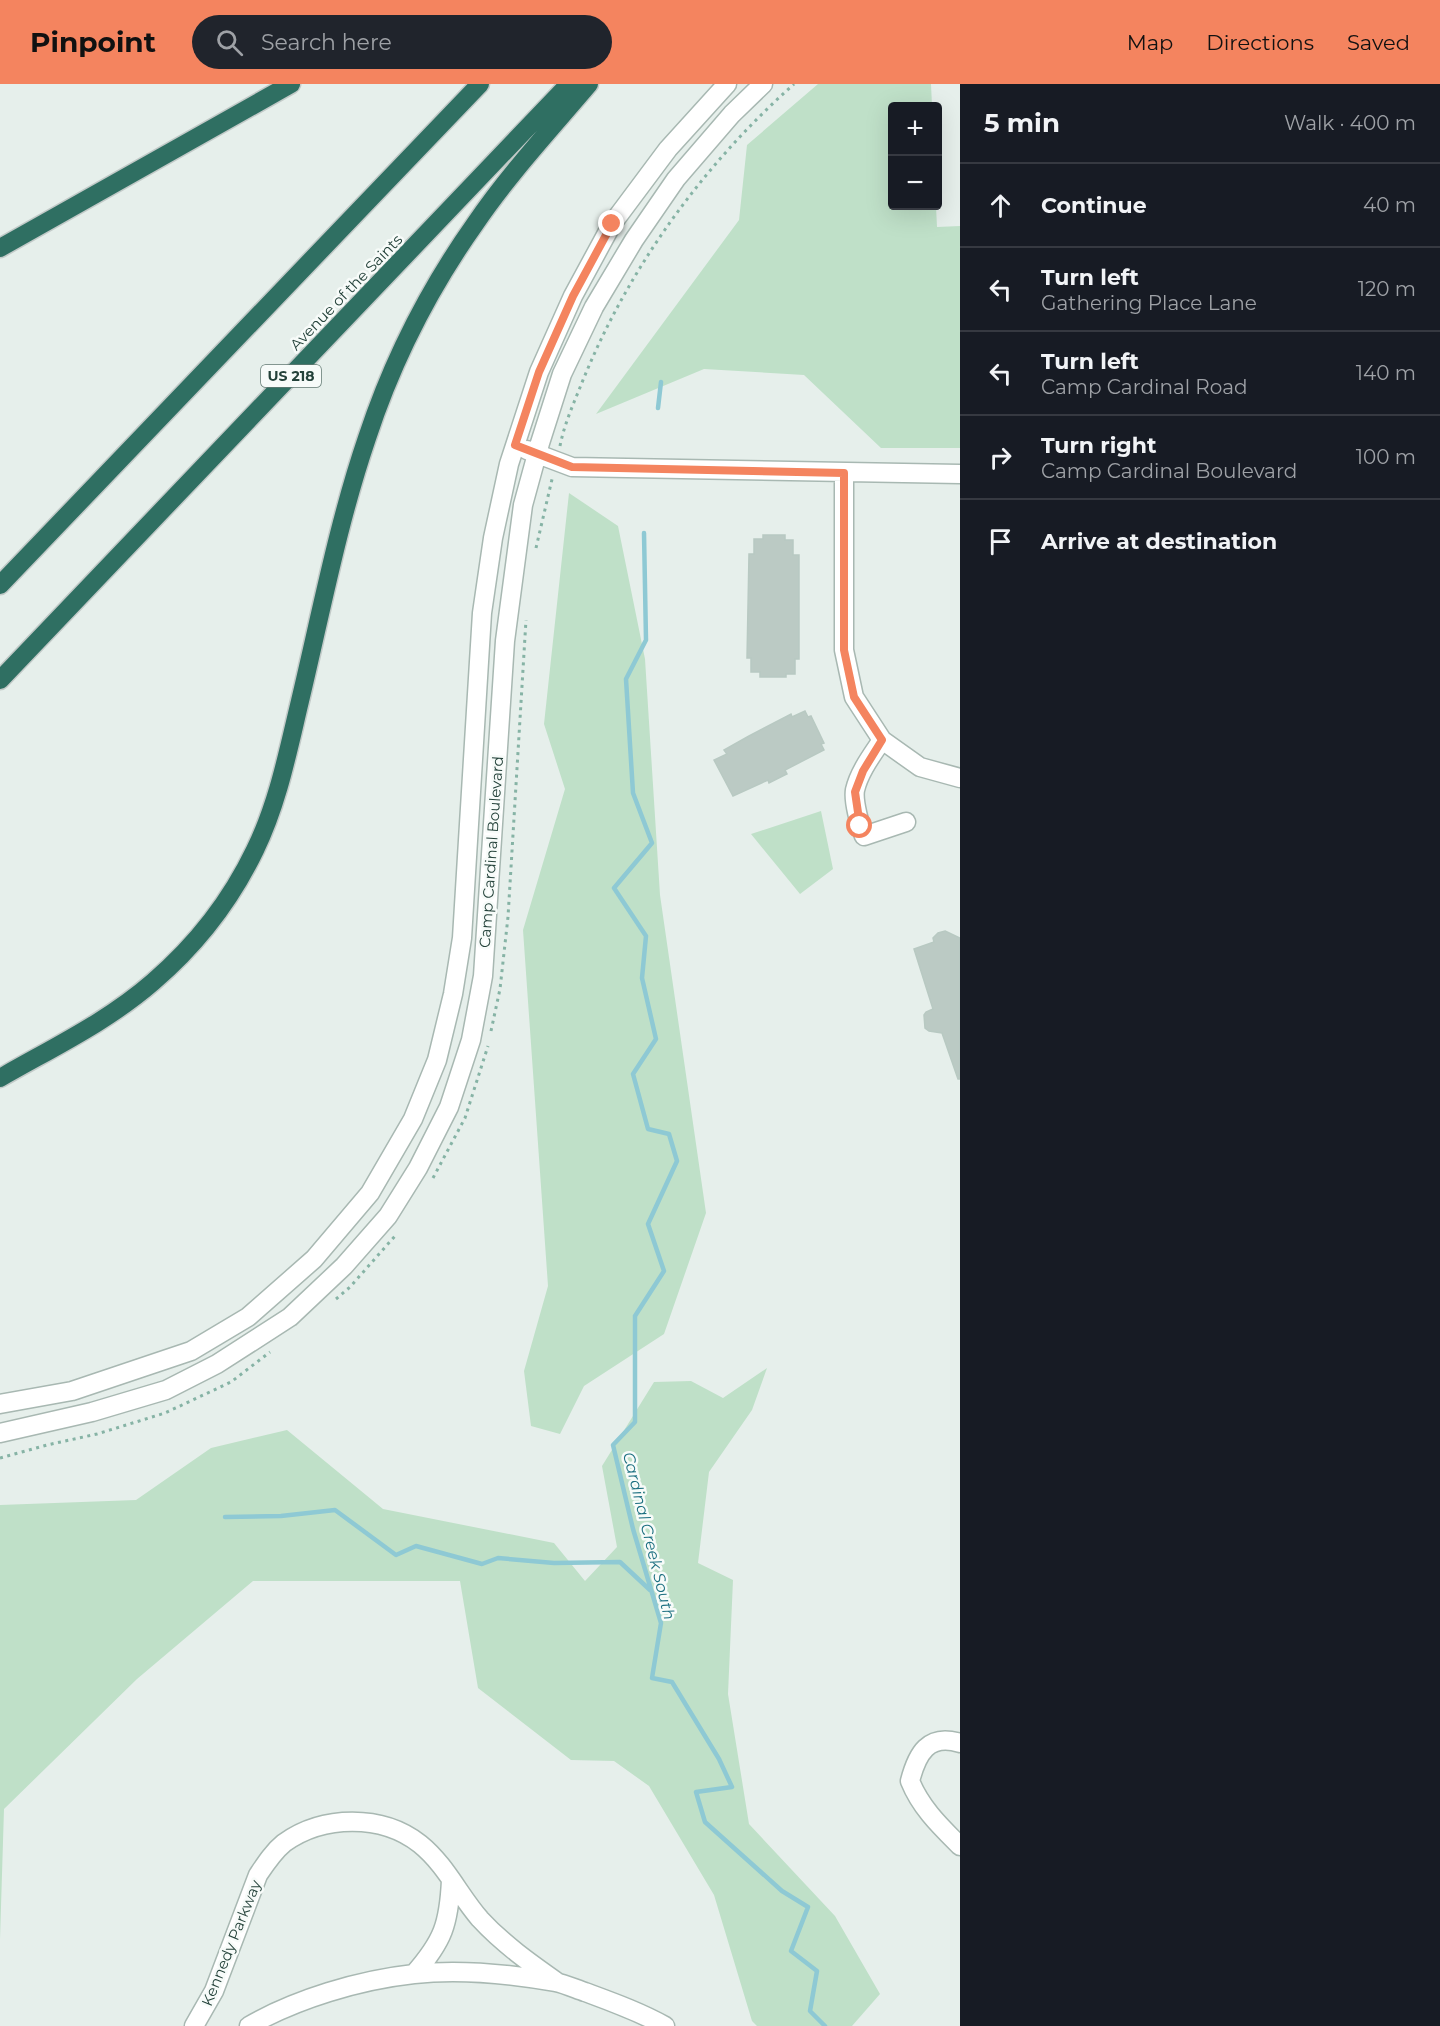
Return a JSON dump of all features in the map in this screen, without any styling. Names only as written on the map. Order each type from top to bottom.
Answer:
[{"type":"highway","points":[[0,248],[291,84]]},
{"type":"highway","points":[[5,579],[480,84]]},
{"type":"highway","name":"Avenue of the Saints","points":[[6,674],[569,84]]},
{"type":"highway","points":[[0,1078],[96,1023],[152,984],[196,940],[239,879],[256,849],[276,798],[348,500],[366,439],[385,388],[408,336],[434,289],[476,223],[512,174],[589,84]]},
{"type":"street","name":"Camp Cardinal Boulevard","points":[[0,1404],[72,1391],[191,1351],[248,1317],[314,1259],[370,1193],[413,1119],[437,1060],[453,994],[462,938],[482,614],[493,538],[509,464],[539,372],[573,296],[612,224],[668,149],[727,84]]},
{"type":"street","name":"Camp Cardinal Boulevard","points":[[0,1433],[92,1412],[166,1390],[217,1364],[290,1317],[344,1266],[388,1216],[418,1168],[449,1107],[471,1040],[483,976],[505,640],[523,505],[562,374],[594,307],[634,240],[676,179],[732,114],[763,84]]},
{"type":"street","points":[[515,445],[572,467],[960,474]]},
{"type":"street","points":[[844,473],[844,650],[854,697],[882,740],[920,767],[960,778]]},
{"type":"street","points":[[882,740],[863,771],[855,792],[860,826],[864,836],[906,822]]},
{"type":"street","points":[[960,1743],[949,1740],[934,1743],[920,1752],[910,1781],[917,1798],[926,1811],[960,1846]]},
{"type":"street","name":"Kennedy Parkway","points":[[194,2026],[214,1991],[258,1875],[269,1858],[283,1844],[303,1832],[340,1822],[382,1826],[402,1833],[420,1844],[437,1860],[479,1918],[520,1957],[557,1982],[616,2004],[665,2026]]},
{"type":"street","points":[[414,1974],[431,1955],[442,1936],[450,1910],[451,1880]]},
{"type":"street","name":"Kennedy Parkway","points":[[249,2026],[280,2010],[341,1989],[414,1974],[481,1974],[557,1982]]},
{"type":"green space","points":[[818,84],[931,84],[932,102],[888,102],[888,210],[936,210],[937,227],[960,226],[960,448],[881,448],[804,375],[704,369],[596,414],[739,220],[747,145]]},
{"type":"green space","points":[[569,493],[618,526],[645,659],[660,895],[706,1213],[664,1334],[584,1386],[560,1434],[531,1426],[524,1371],[548,1286],[523,930],[565,789],[544,724]]},
{"type":"green space","points":[[821,811],[833,869],[800,894],[751,834]]},
{"type":"green space","points":[[767,1368],[752,1410],[709,1472],[698,1563],[733,1580],[728,1694],[749,1824],[835,1916],[880,1994],[852,2026],[757,2026],[752,2021],[714,1895],[649,1786],[614,1761],[571,1760],[478,1688],[460,1581],[253,1581],[137,1679],[4,1809],[0,1939],[0,1505],[136,1500],[211,1448],[287,1430],[383,1509],[554,1543],[585,1581],[617,1547],[602,1466],[654,1382],[691,1381],[723,1398]]},
{"type":"building","points":[[763,535],[785,535],[785,540],[793,540],[793,555],[799,555],[799,659],[795,659],[795,674],[786,674],[786,677],[760,677],[760,672],[751,672],[751,658],[747,658],[749,554],[754,554],[754,539],[763,539]]},
{"type":"building","points":[[805,711],[808,717],[811,716],[824,743],[821,744],[824,750],[785,770],[787,774],[733,796],[714,760],[727,754],[724,750],[749,736],[791,714],[792,717]]},
{"type":"building","points":[[945,931],[960,938],[960,1079],[958,1079],[942,1033],[925,1028],[924,1015],[933,1009],[914,949],[934,942],[933,938],[938,933]]},
{"type":"waterway","name":"Cardinal Creek South","points":[[658,408],[661,382]]},
{"type":"waterway","name":"Cardinal Creek South","points":[[644,533],[646,640],[626,679],[633,793],[652,843],[614,888],[646,936],[642,978],[656,1039],[633,1074],[648,1129],[669,1134],[677,1161],[648,1224],[664,1271],[635,1316],[635,1422],[613,1445],[633,1529],[661,1623],[652,1678],[672,1682],[719,1759],[732,1787],[696,1792],[705,1822],[782,1891],[808,1907],[791,1951],[817,1971],[810,2011],[825,2026]]},
{"type":"waterway","points":[[225,1517],[281,1516],[335,1510],[396,1555],[416,1546],[482,1564],[498,1558],[554,1563],[620,1562],[650,1590]]},
{"type":"route","points":[[612,224],[573,296],[539,372],[515,445],[572,467],[844,473],[844,650],[854,697],[882,740],[863,771],[855,792],[860,826]]}]
